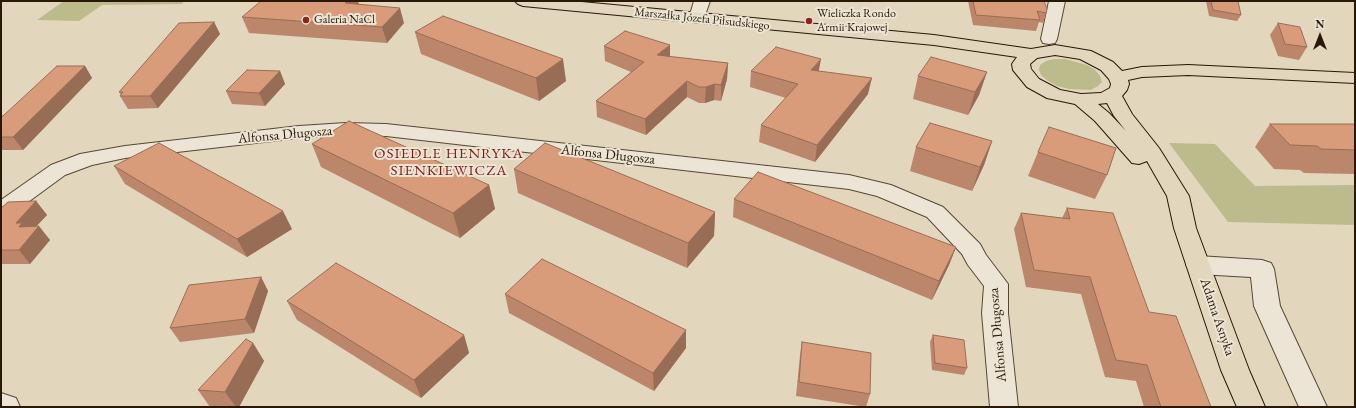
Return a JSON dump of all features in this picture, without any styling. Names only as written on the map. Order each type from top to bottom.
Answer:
[{"type":"main road","name":"Marszałka Józefa Piłsudskiego","points":[[523,1],[881,36],[959,42],[1032,54],[1055,50],[1085,55],[1099,61]]},
{"type":"main road","name":"Marszałka Józefa Piłsudskiego","points":[[881,36],[994,57],[1022,70]]},
{"type":"main road","points":[[1032,54],[1025,58],[1021,64],[1022,70],[1029,80],[1042,89],[1054,94],[1080,100],[1104,98],[1130,73],[1162,70],[1355,78]]},
{"type":"main road","points":[[1099,61],[1181,62],[1232,66],[1293,75]]},
{"type":"main road","name":"Adama Asnyka","points":[[1099,61],[1110,68],[1124,116],[1152,152],[1178,196],[1184,225],[1236,370],[1251,407]]},
{"type":"main road","name":"Adama Asnyka","points":[[1080,100],[1102,117],[1132,149],[1156,180],[1184,225]]},
{"type":"street","points":[[697,18],[702,1]]},
{"type":"street","points":[[1049,39],[1057,1]]},
{"type":"street","name":"Alfonsa Długosza","points":[[1,211],[58,170],[87,159],[125,152],[299,132],[346,129],[394,131],[849,182],[883,190],[935,212],[972,250],[976,259],[996,284],[995,313],[1004,407]]},
{"type":"street","points":[[1198,265],[1262,268],[1267,306],[1312,407]]},
{"type":"street","points":[[1,405],[6,407]]},
{"type":"shaded area","points":[[64,1],[184,1],[182,4],[102,5],[79,21],[37,20]]},
{"type":"shaded area","points":[[1065,59],[1087,65],[1095,70],[1100,76],[1102,82],[1091,90],[1069,89],[1057,86],[1041,75],[1039,70],[1040,65],[1046,61]]},
{"type":"shaded area","points":[[1169,143],[1215,144],[1255,186],[1355,185],[1355,225],[1228,222]]},
{"type":"building","points":[[261,1],[347,1],[345,3],[400,8],[382,27],[242,17]]},
{"type":"building","points":[[973,1],[1044,1],[1047,9],[1046,13],[1037,11],[1040,20],[976,15]]},
{"type":"building","points":[[1211,1],[1238,1],[1241,15],[1213,10]]},
{"type":"building","points":[[443,16],[563,59],[536,78],[415,32]]},
{"type":"building","points":[[214,22],[150,96],[120,96],[123,92],[119,92],[179,23]]},
{"type":"building","points":[[1278,23],[1300,27],[1307,47],[1285,44]]},
{"type":"building","points":[[625,31],[670,45],[657,55],[728,63],[721,85],[715,84],[706,87],[699,87],[687,81],[645,119],[596,101],[644,62],[604,46]]},
{"type":"building","points":[[776,47],[821,59],[811,70],[872,78],[817,145],[761,125],[798,84],[751,71]]},
{"type":"building","points":[[931,57],[987,72],[975,92],[918,76]]},
{"type":"building","points":[[57,66],[85,66],[13,137],[1,137],[1,116],[3,116]]},
{"type":"building","points":[[247,70],[280,71],[259,93],[226,91]]},
{"type":"building","points":[[349,121],[489,185],[453,213],[312,144]]},
{"type":"building","points":[[930,123],[992,141],[980,167],[916,147]]},
{"type":"building","points":[[1270,124],[1355,124],[1355,150],[1321,149],[1317,146],[1290,145]]},
{"type":"building","points":[[1049,127],[1116,148],[1107,175],[1038,152]]},
{"type":"building","points":[[159,143],[283,211],[237,239],[114,166]]},
{"type":"building","points":[[545,143],[715,212],[688,243],[514,169]]},
{"type":"building","points":[[758,172],[956,247],[939,281],[734,199]]},
{"type":"building","points":[[36,201],[16,223],[22,223],[19,227],[39,226],[19,250],[1,250],[1,208],[8,202]]},
{"type":"building","points":[[1067,208],[1113,213],[1149,312],[1176,316],[1211,407],[1161,407],[1147,365],[1116,360],[1090,277],[1034,270],[1021,213],[1070,219]]},
{"type":"building","points":[[542,259],[686,330],[653,373],[505,294]]},
{"type":"building","points":[[336,263],[464,335],[414,380],[287,301]]},
{"type":"building","points":[[261,277],[245,319],[170,328],[189,285]]},
{"type":"building","points":[[933,335],[964,340],[967,368],[935,363]]},
{"type":"building","points":[[246,339],[253,343],[225,392],[198,390]]},
{"type":"building","points":[[802,342],[871,353],[870,394],[799,382]]},
{"type":"place","name":"Galeria NaCl","points":[[306,20]]},
{"type":"place","name":"Wieliczka Rondo Armii Krajowej","points":[[809,21]]},
{"type":"district","name":"OSIEDLE HENRYKA SIENKIEWICZA","points":[[449,162]]}]
